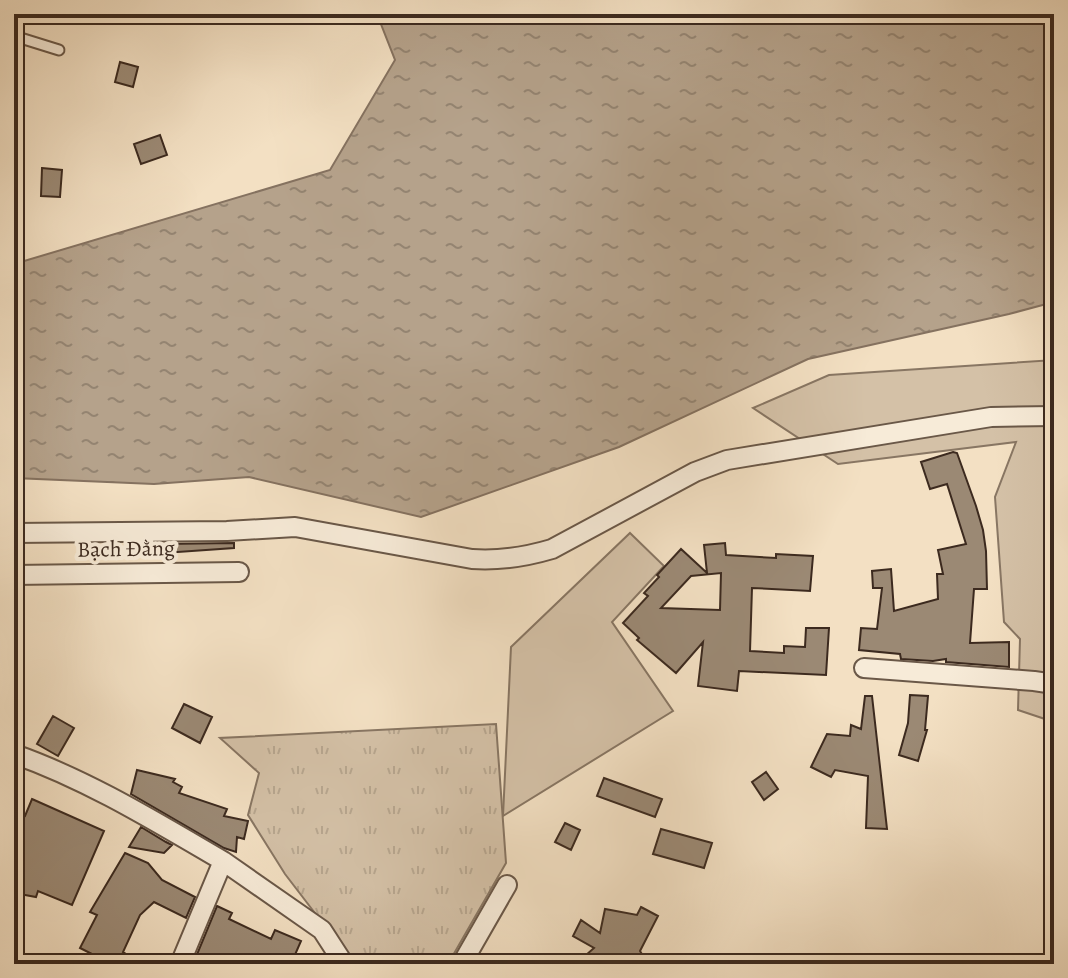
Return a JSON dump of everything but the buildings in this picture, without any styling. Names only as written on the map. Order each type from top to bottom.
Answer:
[{"type":"street","points":[[14,533],[227,531],[295,527],[472,559],[511,558],[552,549],[695,472],[727,460],[991,417],[1054,416]]},
{"type":"street","name":"Bạch Đằng","points":[[14,575],[239,572]]},
{"type":"street","points":[[864,668],[1054,684]]},
{"type":"street","points":[[14,754],[83,783],[223,861],[322,930],[344,964]]},
{"type":"street","points":[[180,964],[223,861]]},
{"type":"street","points":[[465,963],[507,885]]},
{"type":"lane","points":[[14,36],[59,50]]},
{"type":"green space","points":[[1054,360],[1054,722],[1018,710],[1020,639],[1004,622],[995,497],[1016,442],[838,464],[753,408],[829,375]]},
{"type":"green space","points":[[630,533],[664,566],[612,622],[673,711],[503,816],[511,647]]},
{"type":"green space","points":[[496,724],[506,863],[448,964],[354,964],[285,874],[248,815],[259,773],[220,738]]},
{"type":"water","points":[[377,14],[1054,14],[1054,302],[808,359],[619,447],[421,517],[249,477],[154,484],[14,478],[14,264],[330,170],[395,60]]}]
